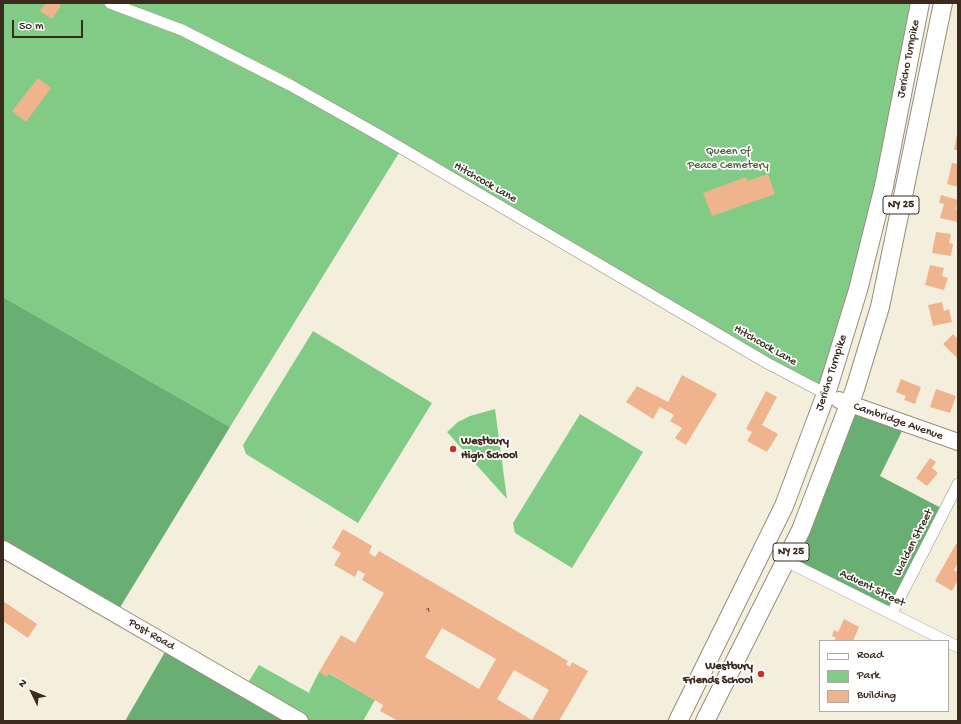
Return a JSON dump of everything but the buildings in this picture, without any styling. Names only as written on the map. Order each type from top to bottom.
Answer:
[{"type":"main road","name":"Jericho Turnpike","points":[[705,721],[745,644],[804,523],[838,400],[858,290],[884,186],[920,3]]},
{"type":"main road","name":"Jericho Turnpike","points":[[678,721],[838,400],[880,307],[943,3]]},
{"type":"main road","name":"Cambridge Avenue","points":[[838,400],[958,442]]},
{"type":"main road","name":"Post Road","points":[[3,549],[300,721]]},
{"type":"main road","points":[[723,633],[745,644]]},
{"type":"street","name":"Hitchcock Lane","points":[[110,3],[182,30],[290,85],[384,138],[767,363],[838,400]]},
{"type":"street","name":"Walden Street","points":[[892,613],[958,484]]},
{"type":"street","name":"Advent Street","points":[[786,561],[943,640]]},
{"type":"green space","name":"Queen of Peace Cemetery","points":[[3,3],[920,3],[826,394],[402,148],[230,427],[3,297]]},
{"type":"green space","points":[[3,297],[230,427],[116,614],[3,549]]},
{"type":"green space","points":[[313,331],[432,403],[358,523],[246,454],[243,445]]},
{"type":"green space","points":[[849,405],[906,423],[880,476],[945,510],[892,613],[786,561]]},
{"type":"green space","points":[[495,409],[507,499],[447,432],[458,422],[470,416]]},
{"type":"green space","points":[[580,414],[643,452],[572,568],[515,533],[513,523]]},
{"type":"green space","points":[[169,645],[300,721],[125,721]]},
{"type":"green space","points":[[259,665],[311,694],[309,692],[319,672],[330,674],[375,700],[363,721],[300,721],[244,689]]},
{"type":"place","name":"Westbury High School","points":[[453,449]]},
{"type":"place","name":"Westbury Friends School","points":[[761,674]]}]
